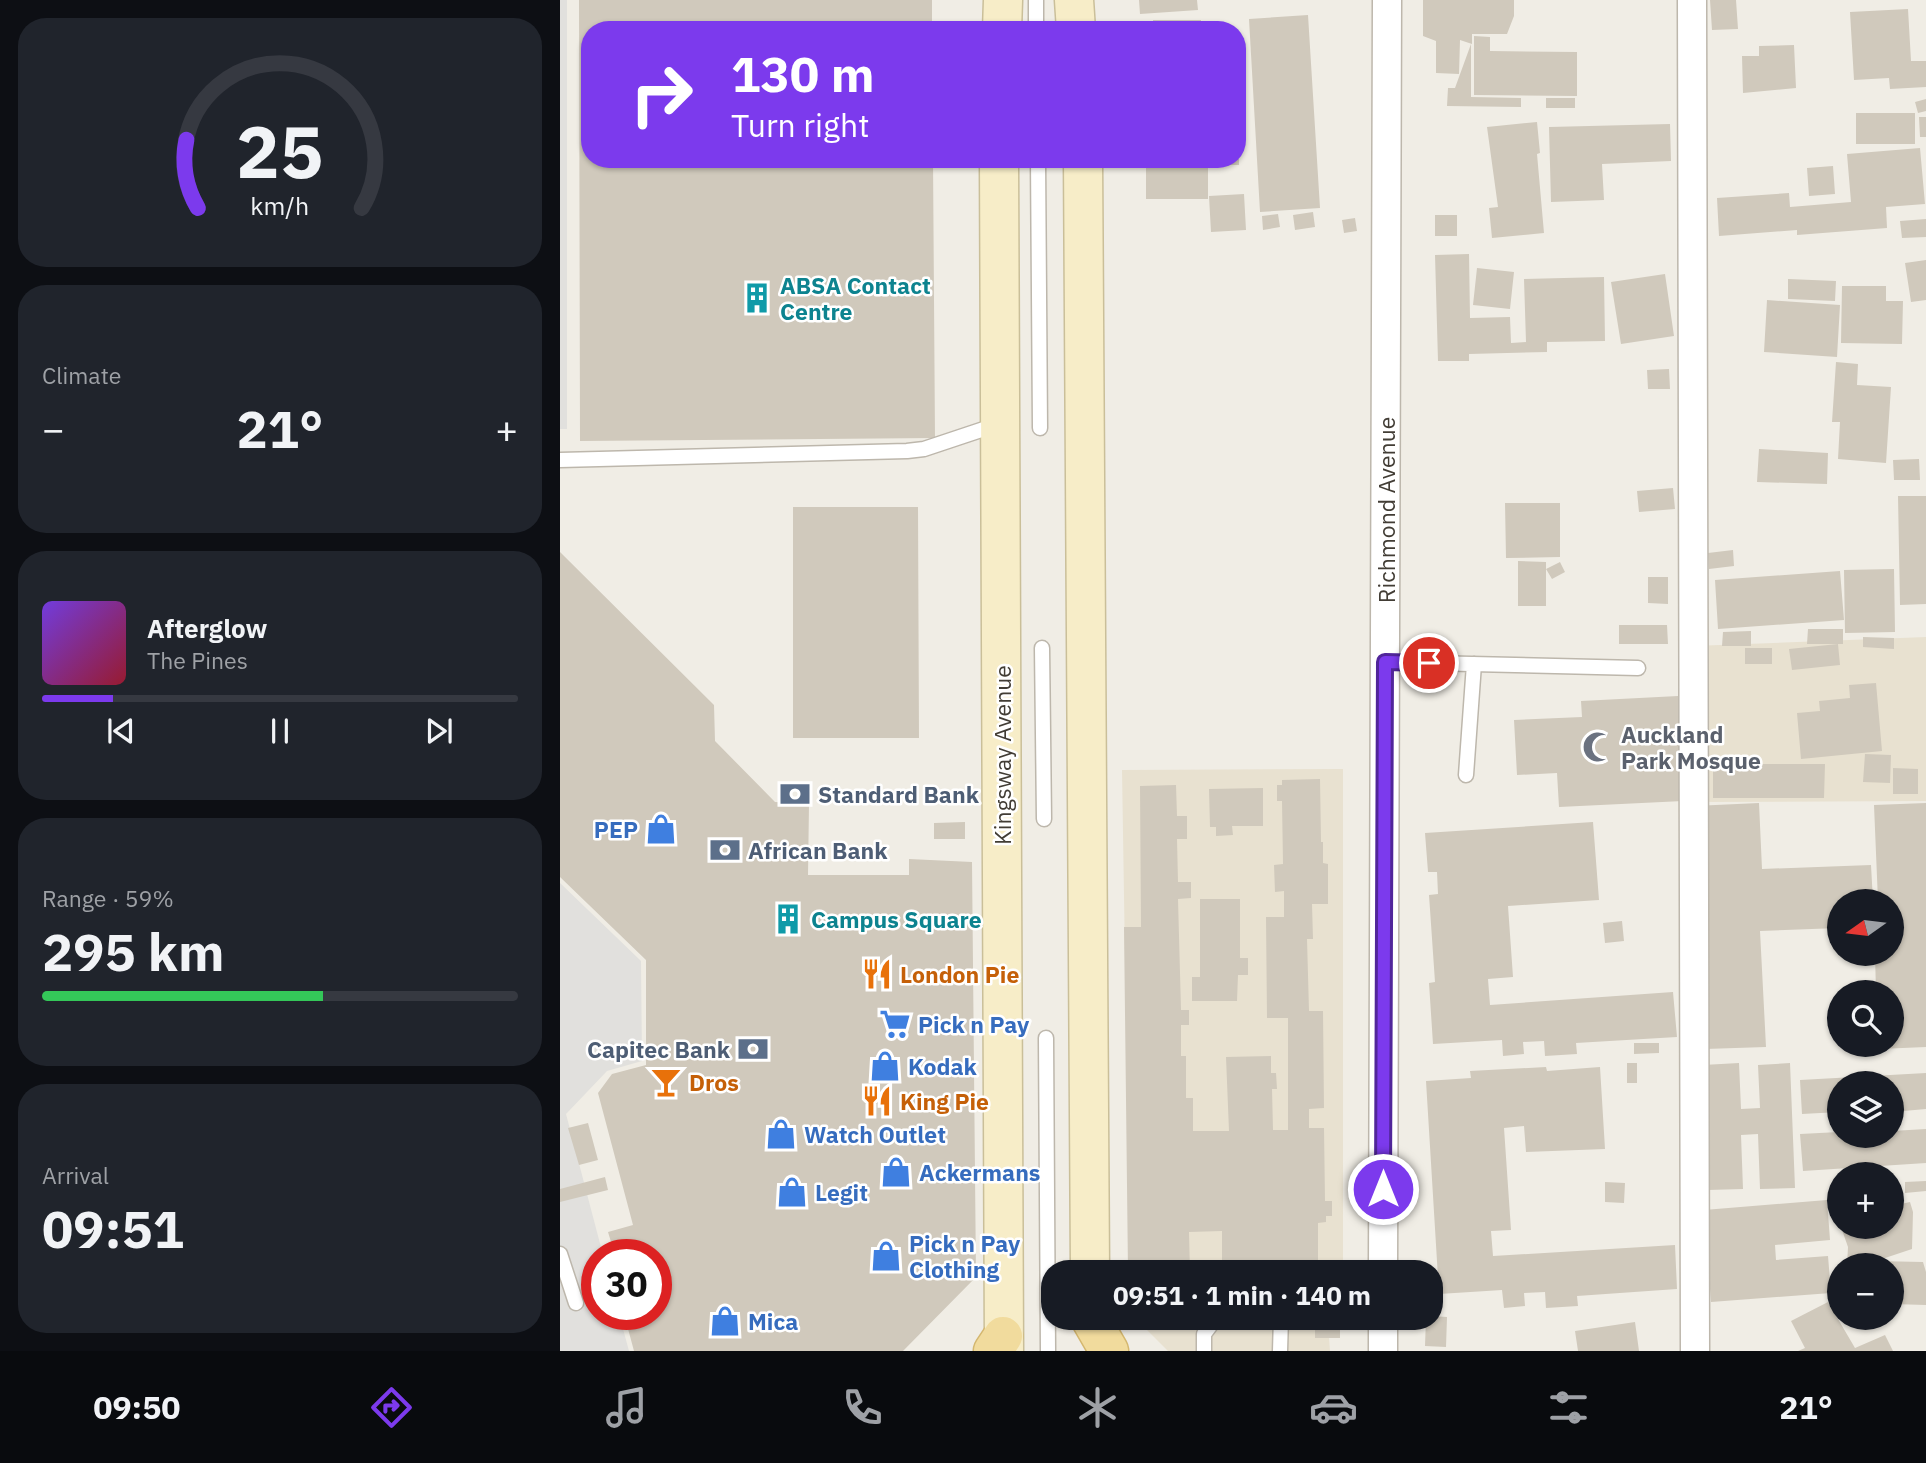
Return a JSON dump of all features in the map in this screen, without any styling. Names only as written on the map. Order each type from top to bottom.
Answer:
[{"type":"main road","points":[[1002,21],[1003,0]]},
{"type":"main road","points":[[1074,0],[1075,21]]},
{"type":"main road","name":"Kingsway Avenue","points":[[999,168],[1002,423],[1000,1346]]},
{"type":"main road","points":[[1083,168],[1089,727],[1090,1260]]},
{"type":"main road","points":[[1089,1351],[1090,1330]]},
{"type":"main road","points":[[1097,1330],[1109,1351]]},
{"type":"street","name":"Richmond Avenue","points":[[1383,1260],[1387,0]]},
{"type":"street","points":[[1692,0],[1695,1351]]},
{"type":"street","points":[[1383,1330],[1383,1351]]},
{"type":"lane","points":[[1036,0],[1036,21]]},
{"type":"lane","points":[[1038,168],[1040,428]]},
{"type":"lane","points":[[560,460],[906,451],[923,449],[1002,423]]},
{"type":"lane","points":[[1042,648],[1044,819]]},
{"type":"lane","points":[[1385,662],[1638,668]]},
{"type":"lane","points":[[1466,775],[1474,664]]},
{"type":"lane","points":[[1046,1038],[1048,1351]]},
{"type":"lane","points":[[560,1254],[576,1303]]},
{"type":"lane","points":[[1205,1351],[1204,1334],[1207,1330]]},
{"type":"lane","points":[[1280,1351],[1281,1330]]},
{"type":"shaded area","points":[[560,0],[567,0],[567,429],[560,429]]},
{"type":"shaded area","points":[[1926,637],[1926,801],[1693,802],[1693,646]]},
{"type":"shaded area","points":[[1343,769],[1343,1260],[1130,1260],[1122,770]]},
{"type":"shaded area","points":[[560,883],[641,961],[642,1061],[607,1071],[566,1114],[599,1239],[581,1239],[581,1330],[623,1330],[629,1351],[560,1351]]},
{"type":"shaded area","points":[[1147,1330],[1334,1330],[1334,1336],[1329,1337],[1330,1351],[1168,1351]]},
{"type":"building","name":"ABSA Contact Centre","points":[[579,0],[932,0],[932,21],[581,21],[581,168],[933,168],[935,438],[580,441]]},
{"type":"building","points":[[1139,0],[1197,0],[1198,10],[1140,14]]},
{"type":"building","points":[[1423,0],[1514,0],[1514,16],[1507,34],[1472,34],[1472,44],[1460,40],[1459,74],[1436,73],[1436,41],[1423,36]]},
{"type":"building","points":[[1710,0],[1736,0],[1738,29],[1712,30]]},
{"type":"building","points":[[1908,9],[1911,61],[1926,61],[1926,87],[1890,89],[1889,78],[1854,80],[1850,12]]},
{"type":"building","points":[[1308,15],[1320,208],[1260,212],[1249,19]]},
{"type":"building","points":[[1153,20],[1201,20],[1201,21]]},
{"type":"building","points":[[1474,36],[1490,37],[1490,51],[1577,52],[1577,96],[1474,95]]},
{"type":"building","points":[[1471,44],[1471,97],[1521,98],[1521,107],[1447,106],[1448,88],[1455,88]]},
{"type":"building","points":[[1794,45],[1796,88],[1743,93],[1742,56],[1759,56],[1759,46]]},
{"type":"building","points":[[1546,98],[1575,98],[1575,108],[1546,108]]},
{"type":"building","points":[[1926,99],[1926,111],[1918,113],[1915,102]]},
{"type":"building","points":[[1856,113],[1915,113],[1915,144],[1856,144]]},
{"type":"building","points":[[1919,117],[1926,117],[1926,137],[1920,137]]},
{"type":"building","points":[[1537,122],[1544,233],[1492,238],[1489,208],[1498,207],[1487,127]]},
{"type":"building","points":[[1670,124],[1671,161],[1602,164],[1604,200],[1551,202],[1549,127]]},
{"type":"building","points":[[1920,148],[1925,204],[1886,207],[1887,228],[1797,235],[1797,230],[1719,236],[1717,198],[1789,193],[1790,207],[1851,202],[1847,154]]},
{"type":"building","points":[[1833,166],[1835,194],[1809,196],[1807,168]]},
{"type":"building","points":[[1146,168],[1208,168],[1208,199],[1146,199]]},
{"type":"building","points":[[1244,194],[1246,230],[1211,232],[1209,196]]},
{"type":"building","points":[[1313,212],[1315,227],[1295,230],[1293,215]]},
{"type":"building","points":[[1278,214],[1280,227],[1263,230],[1262,216]]},
{"type":"building","points":[[1435,215],[1457,215],[1457,236],[1435,236]]},
{"type":"building","points":[[1355,218],[1357,231],[1344,233],[1342,220]]},
{"type":"building","points":[[1926,219],[1926,237],[1902,238],[1900,221]]},
{"type":"building","points":[[1469,254],[1470,318],[1510,317],[1511,343],[1526,342],[1524,279],[1604,277],[1605,341],[1547,342],[1547,352],[1469,354],[1469,361],[1438,361],[1435,255]]},
{"type":"building","points":[[1926,260],[1926,300],[1911,302],[1905,263]]},
{"type":"building","points":[[1477,268],[1514,272],[1510,309],[1473,305]]},
{"type":"building","points":[[1665,274],[1674,336],[1621,344],[1611,282]]},
{"type":"building","points":[[1788,279],[1836,281],[1835,301],[1788,299]]},
{"type":"building","points":[[1842,286],[1886,286],[1886,301],[1903,301],[1902,344],[1841,343]]},
{"type":"building","points":[[1767,300],[1840,305],[1837,357],[1764,352]]},
{"type":"building","points":[[1836,362],[1858,364],[1857,385],[1891,387],[1886,463],[1838,459],[1840,422],[1832,422]]},
{"type":"building","points":[[1669,369],[1670,389],[1648,389],[1647,370]]},
{"type":"building","points":[[1759,449],[1828,453],[1827,484],[1757,482]]},
{"type":"building","points":[[1919,459],[1920,480],[1894,480],[1893,460]]},
{"type":"building","points":[[1673,488],[1675,509],[1639,512],[1637,491]]},
{"type":"building","points":[[1898,496],[1926,496],[1926,604],[1900,605]]},
{"type":"building","points":[[1505,503],[1560,503],[1560,557],[1506,558]]},
{"type":"building","points":[[793,507],[918,507],[919,738],[793,738]]},
{"type":"building","points":[[1733,550],[1734,566],[1709,569],[1708,553]]},
{"type":"building","name":"Campus Square","points":[[560,552],[714,705],[715,741],[775,802],[809,804],[808,875],[909,875],[909,859],[972,862],[976,1277],[903,1351],[634,1351],[628,1330],[672,1330],[672,1239],[610,1239],[608,1232],[633,1225],[598,1093],[612,1074],[646,1065],[646,960],[560,877]]},
{"type":"building","points":[[1518,561],[1546,562],[1546,606],[1518,606]]},
{"type":"building","points":[[1560,562],[1565,572],[1552,579],[1546,569]]},
{"type":"building","points":[[1894,569],[1895,632],[1845,633],[1844,570]]},
{"type":"building","points":[[1840,571],[1844,620],[1718,629],[1715,580]]},
{"type":"building","points":[[1648,577],[1668,577],[1668,604],[1648,603]]},
{"type":"building","points":[[1619,625],[1667,625],[1668,644],[1619,644]]},
{"type":"building","points":[[1808,629],[1843,629],[1843,644],[1807,644]]},
{"type":"building","points":[[1751,631],[1751,646],[1722,646],[1723,632]]},
{"type":"building","points":[[1863,637],[1894,638],[1894,649],[1863,647]]},
{"type":"building","points":[[1838,644],[1840,665],[1792,670],[1789,649]]},
{"type":"building","points":[[1745,648],[1772,648],[1772,664],[1745,664]]},
{"type":"building","points":[[1876,683],[1882,751],[1801,759],[1797,713],[1820,711],[1819,701],[1850,698],[1849,685]]},
{"type":"building","name":"Auckland Park Mosque","points":[[1678,696],[1683,801],[1559,807],[1557,773],[1517,775],[1514,720],[1582,717],[1581,701]]},
{"type":"building","points":[[1865,754],[1891,755],[1890,783],[1863,782]]},
{"type":"building","points":[[1713,764],[1825,764],[1824,798],[1713,798]]},
{"type":"building","points":[[1893,768],[1918,769],[1918,794],[1893,794]]},
{"type":"building","points":[[1320,779],[1321,842],[1323,863],[1328,864],[1328,904],[1312,904],[1313,939],[1307,939],[1309,1011],[1323,1011],[1324,1108],[1309,1109],[1309,1128],[1324,1128],[1325,1201],[1332,1201],[1332,1216],[1326,1216],[1326,1222],[1318,1223],[1318,1260],[1222,1260],[1222,1231],[1189,1232],[1190,1260],[1128,1260],[1124,927],[1141,927],[1140,786],[1176,785],[1177,816],[1187,816],[1187,839],[1177,839],[1178,882],[1191,882],[1191,898],[1178,899],[1181,1010],[1189,1010],[1189,1025],[1181,1025],[1181,1056],[1186,1056],[1186,1098],[1193,1098],[1193,1131],[1229,1131],[1226,1057],[1271,1056],[1271,1073],[1276,1073],[1277,1089],[1272,1089],[1273,1130],[1288,1130],[1288,1018],[1267,1018],[1266,917],[1284,917],[1284,891],[1275,892],[1274,865],[1283,864],[1282,801],[1277,801],[1277,785],[1282,785],[1282,780]]},
{"type":"building","points":[[1263,788],[1263,826],[1232,826],[1233,835],[1216,836],[1216,827],[1210,827],[1209,789]]},
{"type":"building","points":[[1759,803],[1762,869],[1871,865],[1872,889],[1827,889],[1827,928],[1760,931],[1766,1047],[1705,1049],[1694,806]]},
{"type":"building","points":[[1926,803],[1926,1047],[1904,1048],[1904,980],[1876,980],[1875,966],[1904,966],[1904,889],[1878,889],[1874,805]]},
{"type":"building","points":[[965,822],[965,839],[934,839],[934,823]]},
{"type":"building","points":[[1593,822],[1599,900],[1508,906],[1513,977],[1488,979],[1490,1005],[1673,992],[1677,1037],[1576,1043],[1577,1054],[1545,1056],[1544,1041],[1523,1042],[1524,1054],[1503,1056],[1502,1040],[1433,1044],[1429,983],[1435,982],[1429,895],[1438,894],[1437,872],[1428,872],[1425,833]]},
{"type":"building","points":[[1200,899],[1240,899],[1240,958],[1248,958],[1248,975],[1238,975],[1237,1001],[1192,1001],[1192,977],[1200,977]]},
{"type":"building","points":[[1622,921],[1624,941],[1605,943],[1603,923]]},
{"type":"building","points":[[1634,1043],[1659,1043],[1659,1053],[1634,1054]]},
{"type":"building","points":[[1627,1063],[1637,1063],[1637,1083],[1627,1083]]},
{"type":"building","points":[[1739,1063],[1741,1109],[1760,1108],[1758,1065],[1790,1063],[1795,1188],[1760,1189],[1758,1134],[1741,1135],[1743,1189],[1708,1190],[1703,1065]]},
{"type":"building","points":[[1546,1067],[1547,1071],[1600,1067],[1605,1149],[1526,1152],[1524,1126],[1504,1128],[1511,1230],[1491,1231],[1493,1256],[1675,1245],[1677,1289],[1577,1296],[1578,1306],[1546,1308],[1545,1292],[1524,1293],[1525,1306],[1504,1308],[1502,1290],[1443,1294],[1443,1260],[1437,1260],[1426,1081],[1471,1078],[1470,1071]]},
{"type":"building","points":[[1926,1073],[1926,1109],[1904,1111],[1904,1074]]},
{"type":"building","points":[[1827,1078],[1827,1113],[1802,1114],[1800,1080]]},
{"type":"building","points":[[588,1123],[598,1160],[579,1165],[568,1128]]},
{"type":"building","points":[[1926,1129],[1926,1163],[1827,1162],[1827,1169],[1803,1171],[1800,1134],[1827,1133],[1827,1148],[1904,1148],[1904,1130]]},
{"type":"building","points":[[605,1177],[608,1190],[560,1202],[560,1189]]},
{"type":"building","points":[[1926,1181],[1926,1191],[1905,1193],[1905,1182]]},
{"type":"building","points":[[1605,1182],[1625,1183],[1624,1203],[1605,1202]]},
{"type":"building","points":[[1827,1200],[1827,1239],[1830,1240],[1775,1245],[1776,1260],[1827,1256],[1827,1293],[1711,1302],[1704,1210]]},
{"type":"building","points":[[1910,1202],[1913,1212],[1912,1249],[1900,1253],[1848,1253],[1845,1239],[1904,1239],[1904,1203]]},
{"type":"building","points":[[1904,1262],[1923,1262],[1926,1272],[1926,1305],[1904,1304]]},
{"type":"building","points":[[1827,1303],[1827,1330],[1844,1330],[1855,1348],[1885,1335],[1893,1351],[1798,1351],[1805,1348],[1791,1321]]},
{"type":"building","points":[[1443,1317],[1447,1317],[1446,1347],[1425,1346],[1426,1330],[1443,1330]]},
{"type":"building","points":[[1635,1322],[1639,1351],[1578,1351],[1575,1331]]},
{"type":"building","points":[[1315,1330],[1340,1330],[1340,1338],[1315,1338]]},
{"type":"place","name":"ABSA Contact Centre","points":[[757,298]]},
{"type":"place","name":"Auckland Park Mosque","points":[[1598,747]]},
{"type":"place","name":"Standard Bank","points":[[795,794]]},
{"type":"place","name":"PEP","points":[[661,829]]},
{"type":"place","name":"African Bank","points":[[725,850]]},
{"type":"place","name":"Campus Square","points":[[788,919]]},
{"type":"place","name":"London Pie","points":[[877,974]]},
{"type":"place","name":"Pick n Pay","points":[[895,1024]]},
{"type":"place","name":"Capitec Bank","points":[[753,1049]]},
{"type":"place","name":"Kodak","points":[[885,1066]]},
{"type":"place","name":"Dros","points":[[666,1082]]},
{"type":"place","name":"King Pie","points":[[877,1101]]},
{"type":"place","name":"Watch Outlet","points":[[781,1134]]},
{"type":"place","name":"Ackermans","points":[[896,1172]]},
{"type":"place","name":"Legit","points":[[792,1192]]},
{"type":"place","name":"Pick n Pay Clothing","points":[[886,1256]]},
{"type":"place","name":"Mica","points":[[725,1321]]},
{"type":"route","points":[[1383,1189],[1385,662],[1429,663]]}]
